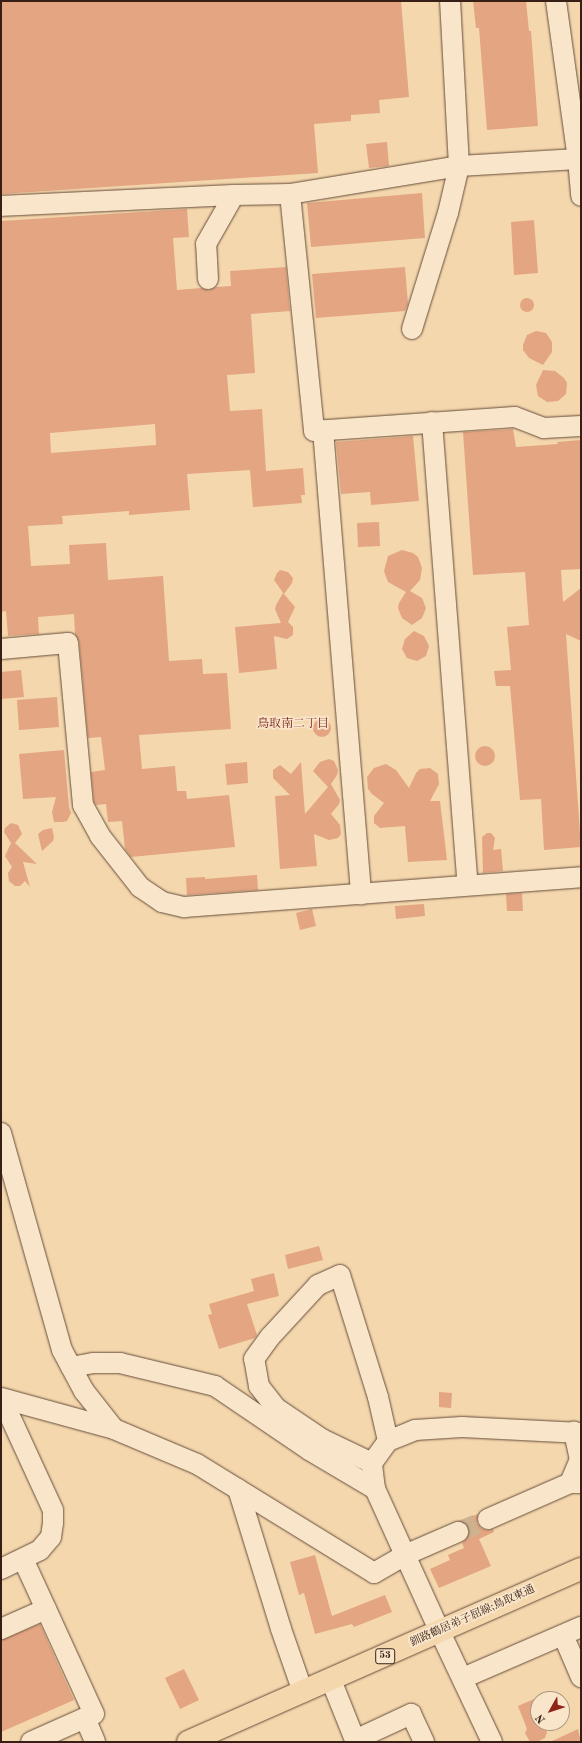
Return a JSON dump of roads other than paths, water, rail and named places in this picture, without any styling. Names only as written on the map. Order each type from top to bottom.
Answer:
[{"type":"main road","name":"釧路鶴居弟子屈線;鳥取東通","points":[[188,1742],[581,1569]]},
{"type":"lane","points":[[412,329],[448,213],[459,166],[450,1]]},
{"type":"lane","points":[[556,1],[578,149],[581,196]]},
{"type":"lane","points":[[1,206],[234,195],[290,194],[459,166],[578,149]]},
{"type":"lane","points":[[290,194],[314,431],[515,417],[544,428],[581,426]]},
{"type":"lane","points":[[208,279],[206,244],[234,195]]},
{"type":"lane","points":[[432,422],[468,885]]},
{"type":"lane","points":[[323,430],[361,894]]},
{"type":"lane","points":[[1,649],[68,643],[83,804],[100,836],[140,887],[162,902],[184,907],[581,877]]},
{"type":"lane","points":[[1,1133],[62,1350],[84,1391],[114,1429]]},
{"type":"lane","points":[[372,1462],[322,1439],[276,1408],[259,1386],[255,1366],[254,1359],[270,1337],[318,1285],[340,1275],[378,1396],[388,1441]]},
{"type":"lane","points":[[71,1367],[93,1363],[120,1363],[215,1386],[309,1450],[375,1489]]},
{"type":"lane","points":[[2,1398],[114,1429],[197,1464],[374,1573],[405,1555],[458,1532]]},
{"type":"lane","points":[[1,1569],[40,1550],[51,1537],[53,1523],[53,1510],[2,1398]]},
{"type":"lane","points":[[488,1519],[576,1483],[580,1460],[577,1432],[462,1427],[415,1430],[388,1441],[372,1462],[375,1489],[492,1742]]},
{"type":"lane","points":[[238,1489],[281,1629],[303,1692]]},
{"type":"lane","points":[[24,1559],[94,1714],[31,1742]]},
{"type":"lane","points":[[1,1629],[46,1609]]},
{"type":"lane","points":[[463,1678],[581,1627]]},
{"type":"lane","points":[[563,1635],[581,1677]]},
{"type":"lane","points":[[331,1680],[358,1741],[411,1714],[424,1742]]},
{"type":"lane","points":[[84,1718],[95,1742]]},
{"type":"tunnel","points":[[458,1532],[488,1519]]},
{"type":"district","name":"鳥取南二丁目","points":[[293,725]]}]
